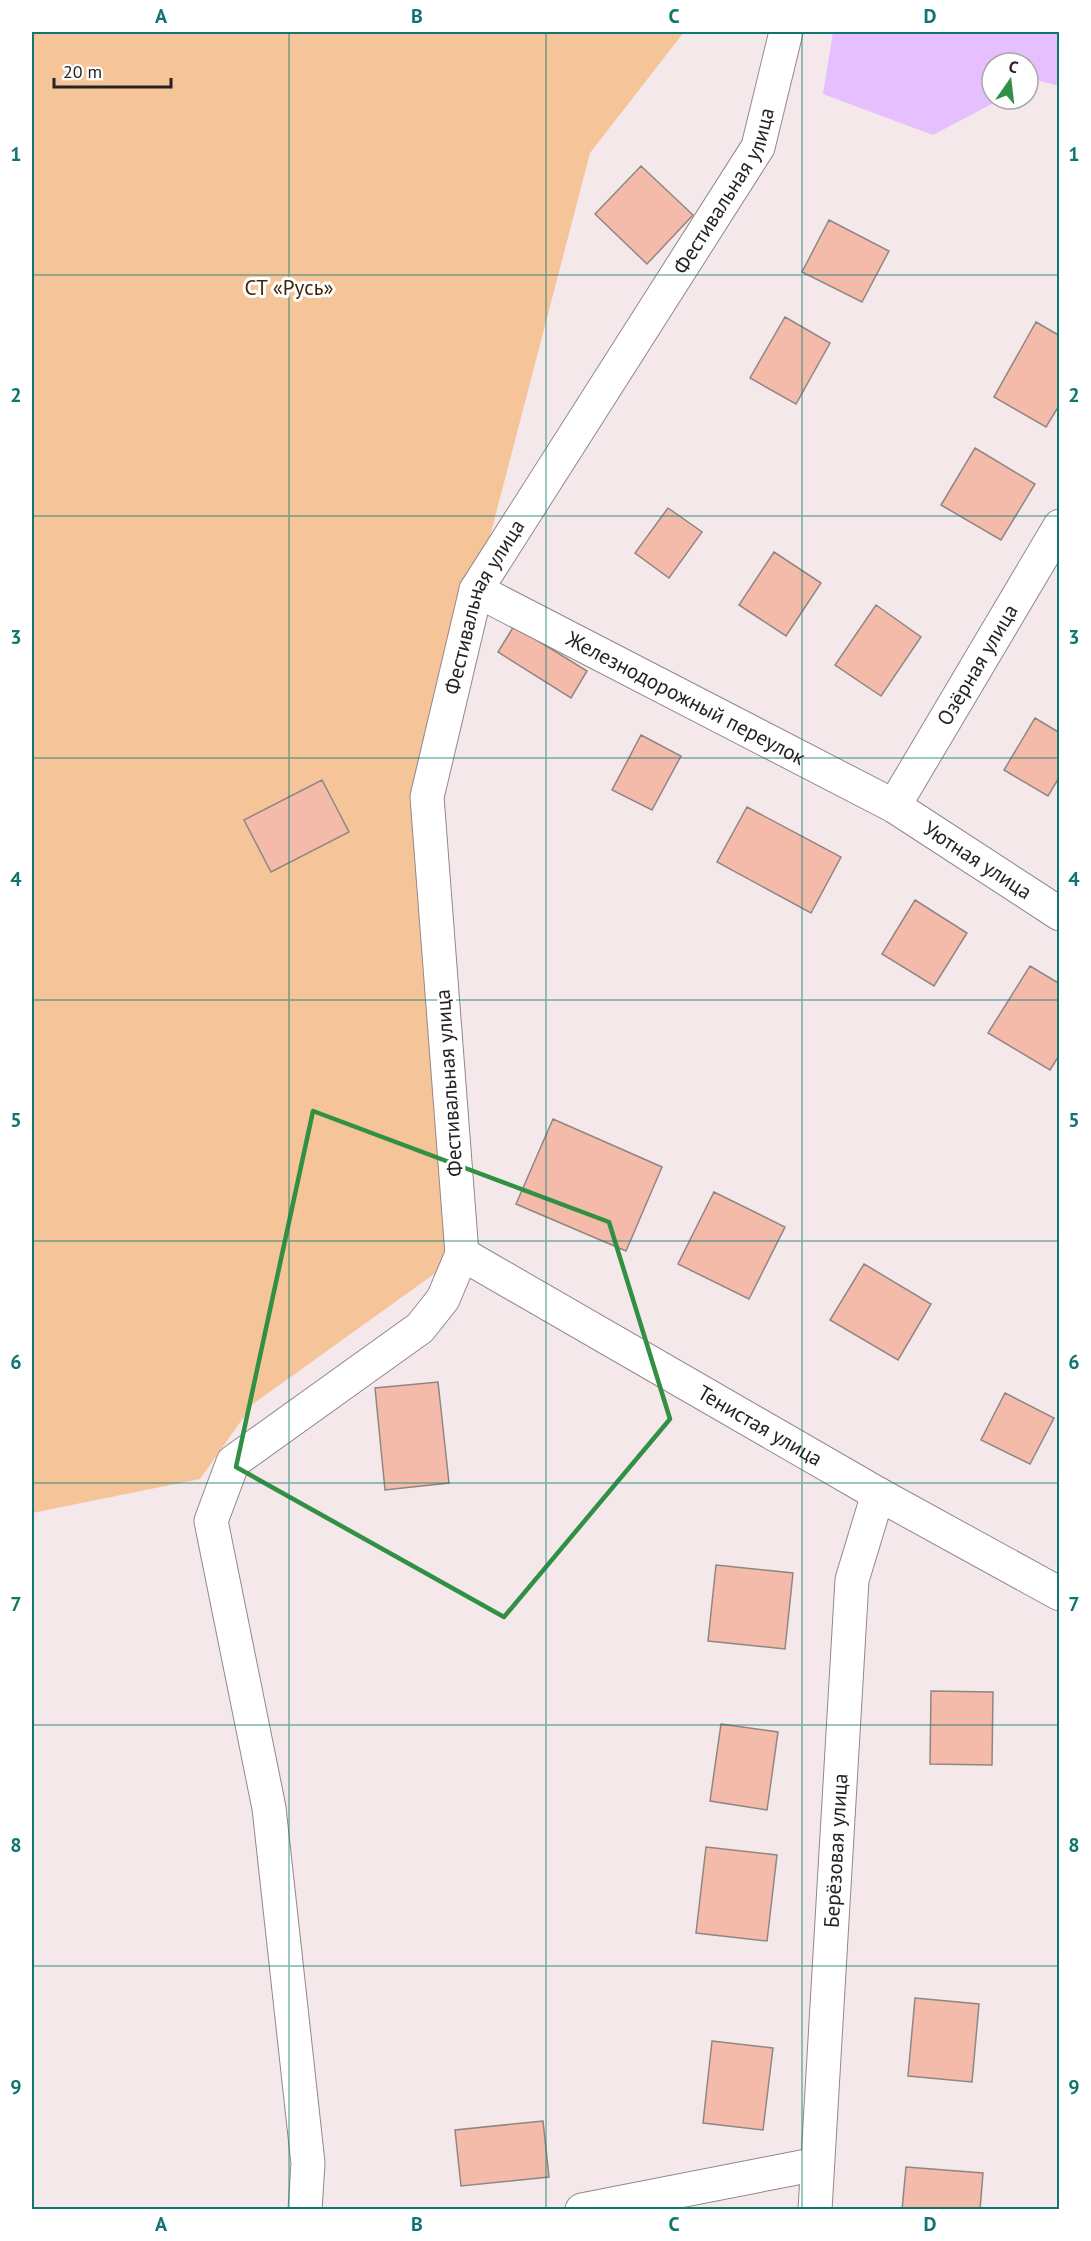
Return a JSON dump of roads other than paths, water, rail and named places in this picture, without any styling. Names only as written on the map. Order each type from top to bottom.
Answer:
[{"type":"street","name":"Фестивальная улица","points":[[462,1254],[427,797],[476,590],[758,147],[786,32]]},
{"type":"street","name":"Озёрная улица","points":[[894,806],[1059,526]]},
{"type":"street","name":"Железнодорожный переулок","points":[[476,590],[894,806]]},
{"type":"street","name":"Уютная улица","points":[[894,806],[1059,914]]},
{"type":"street","name":"Тенистая улица","points":[[462,1254],[878,1494],[1059,1594]]},
{"type":"street","points":[[305,2210],[308,2163],[269,1808],[211,1521],[233,1462],[420,1328],[443,1299],[462,1254]]},
{"type":"street","name":"Берёзовая улица","points":[[815,2210],[852,1580],[878,1494]]},
{"type":"street","points":[[582,2210],[817,2164]]},
{"type":"park label","name":"СТ «Русь»","points":[[289,288]]}]
